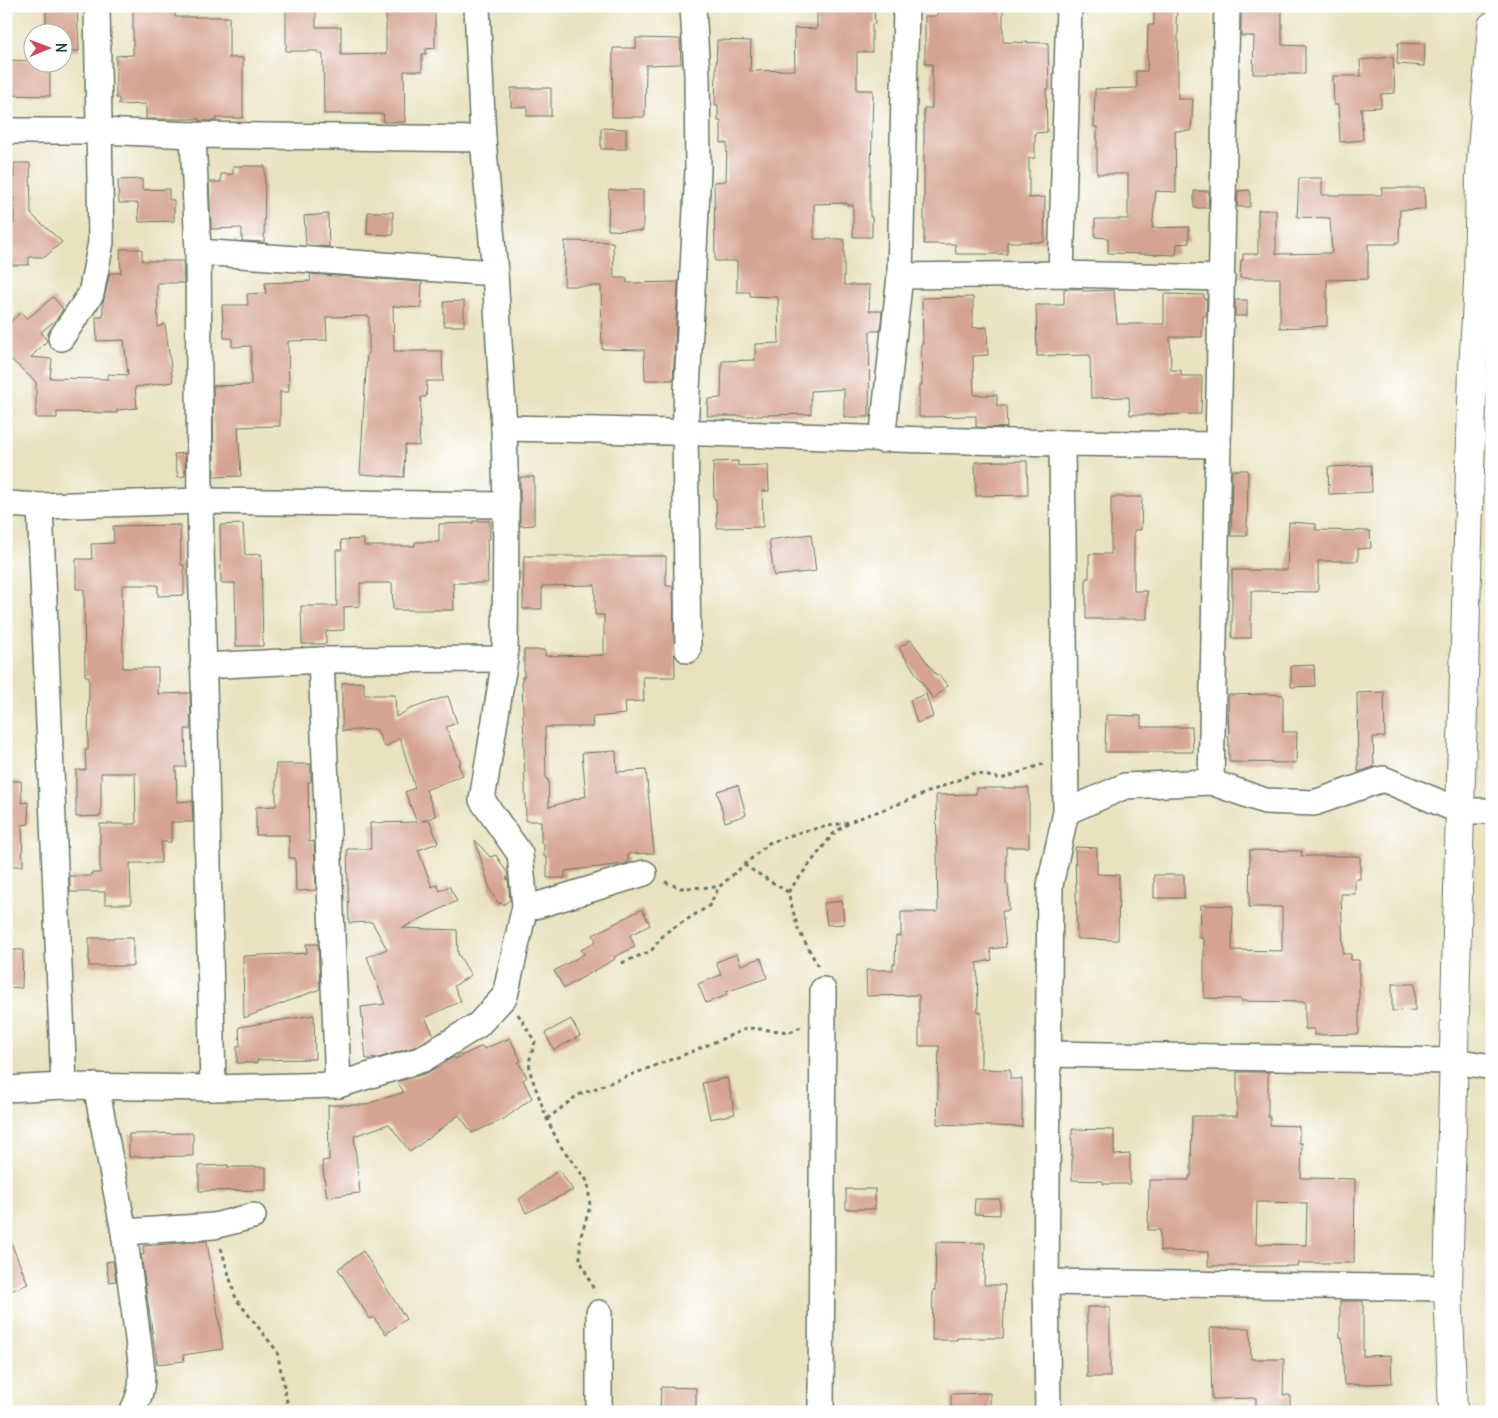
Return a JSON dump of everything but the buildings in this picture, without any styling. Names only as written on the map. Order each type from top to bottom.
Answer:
[{"type":"street","points":[[61,338],[92,294],[102,242],[97,6]]},
{"type":"street","points":[[6,1089],[64,1086],[213,1088],[338,1085],[423,1059],[478,1025],[505,996],[525,909],[520,854],[482,800],[505,659],[506,505],[504,428],[495,273],[483,140],[477,6]]},
{"type":"street","points":[[688,650],[685,431],[698,169],[697,76],[693,6]]},
{"type":"street","points":[[882,440],[900,276],[906,6]]},
{"type":"street","points":[[1061,274],[1068,6]]},
{"type":"street","points":[[1211,782],[1227,6]]},
{"type":"street","points":[[1453,1412],[1448,1288],[1460,812],[1482,369],[1478,284],[1480,175],[1492,26]]},
{"type":"street","points":[[6,131],[99,131],[193,135],[483,140]]},
{"type":"street","points":[[193,135],[198,252],[200,501],[213,1088]]},
{"type":"street","points":[[198,252],[495,273]]},
{"type":"street","points":[[900,276],[1061,274],[1222,278]]},
{"type":"street","points":[[504,428],[685,431],[882,440],[1218,444]]},
{"type":"street","points":[[1048,1412],[1046,1282],[1050,885],[1066,812],[1062,443]]},
{"type":"street","points":[[6,504],[40,506],[200,501],[506,505]]},
{"type":"street","points":[[40,506],[64,1086]]},
{"type":"street","points":[[203,666],[321,660],[505,659]]},
{"type":"street","points":[[321,660],[338,1085]]},
{"type":"street","points":[[1066,812],[1125,786],[1211,782],[1265,801],[1314,803],[1383,779],[1460,812],[1492,811]]},
{"type":"street","points":[[525,909],[644,873]]},
{"type":"street","points":[[821,1412],[824,990]]},
{"type":"street","points":[[1049,1054],[1454,1061],[1492,1067]]},
{"type":"street","points":[[96,1086],[124,1232],[141,1362],[142,1380],[140,1395],[132,1412]]},
{"type":"street","points":[[124,1232],[214,1226],[253,1216]]},
{"type":"street","points":[[1046,1282],[1448,1288]]},
{"type":"street","points":[[599,1313],[599,1412]]},
{"type":"path","points":[[622,963],[651,951],[665,933],[709,906],[719,887],[769,843],[804,831],[849,822],[975,773],[1001,778],[1065,756]]},
{"type":"path","points":[[788,892],[833,834],[849,822]]},
{"type":"path","points":[[744,865],[788,892],[798,929],[820,970],[824,990]]},
{"type":"path","points":[[644,873],[680,888],[719,887]]},
{"type":"path","points":[[505,996],[527,1026],[535,1042],[529,1062],[531,1075],[547,1120],[559,1144],[588,1182],[590,1207],[580,1239],[580,1260],[595,1291],[599,1313]]},
{"type":"path","points":[[547,1120],[578,1094],[691,1052],[748,1028],[790,1032],[823,1017]]},
{"type":"path","points":[[214,1226],[236,1299],[278,1351],[288,1412]]}]
